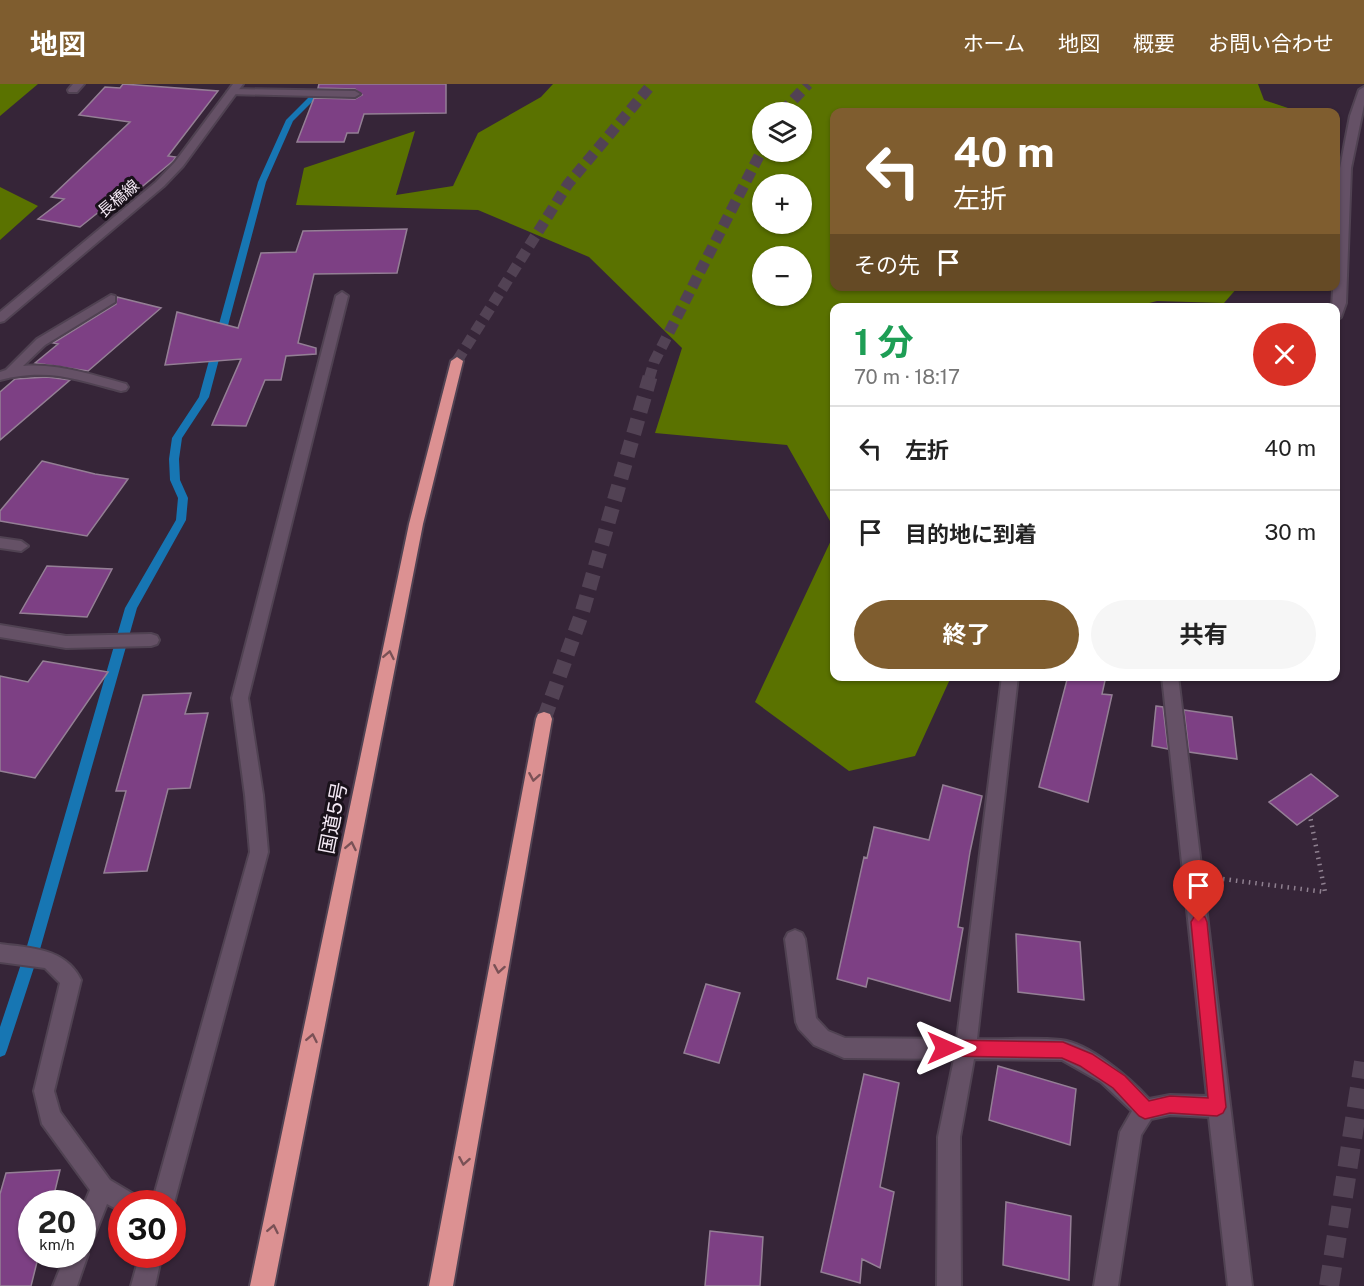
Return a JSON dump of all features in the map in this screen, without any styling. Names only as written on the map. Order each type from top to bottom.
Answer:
[{"type":"highway","name":"国道5号","points":[[262,1286],[416,524],[457,362]]},
{"type":"highway","points":[[441,1286],[544,719]]},
{"type":"street","points":[[235,88],[355,94]]},
{"type":"street","name":"長橋線","points":[[0,318],[160,184],[179,164],[235,88]]},
{"type":"street","points":[[1340,204],[1345,160],[1356,110],[1364,90]]},
{"type":"street","points":[[167,1190],[259,852],[254,795],[240,698],[342,296]]},
{"type":"street","points":[[6,373],[41,342],[111,299]]},
{"type":"street","points":[[6,373],[31,369],[82,376],[121,387]]},
{"type":"street","points":[[0,543],[21,546]]},
{"type":"street","points":[[0,631],[66,642],[151,640]]},
{"type":"street","points":[[949,1286],[949,1137],[966,1048],[1009,681]]},
{"type":"street","points":[[1171,681],[1195,876],[1217,1107],[1240,1286]]},
{"type":"street","points":[[795,939],[806,1022],[821,1038],[844,1048],[1063,1050],[1086,1060],[1119,1082],[1145,1110]]},
{"type":"street","points":[[9,955],[50,960],[70,980],[44,1091],[50,1117],[102,1188],[108,1192]]},
{"type":"street","points":[[1106,1286],[1131,1132],[1145,1110],[1170,1105],[1217,1107]]},
{"type":"street","points":[[96,1203],[102,1188]]},
{"type":"street","points":[[65,1286],[72,1268]]},
{"type":"street","points":[[143,1286],[148,1268]]},
{"type":"path","points":[[1195,876],[1325,892],[1310,816]]},
{"type":"green space","points":[[0,84],[38,84],[0,116]]},
{"type":"green space","points":[[553,84],[1258,84],[1264,100],[1288,108],[830,108],[830,291],[1234,291],[1224,303],[1157,301],[1149,303],[830,303],[830,521],[787,445],[655,433],[682,348],[589,257],[478,210],[296,205],[304,168],[415,131],[396,195],[453,186],[478,133],[541,97]]},
{"type":"green space","points":[[0,187],[38,206],[0,240]]},
{"type":"green space","points":[[830,543],[830,681],[949,681],[915,756],[849,771],[755,702]]},
{"type":"building","points":[[123,84],[218,91],[168,156],[176,157],[173,161],[120,205],[110,203],[80,227],[38,219],[64,199],[51,197],[130,122],[79,115],[105,87],[120,88]]},
{"type":"building","points":[[319,84],[446,84],[446,113],[364,114],[358,133],[347,133],[344,142],[297,142],[314,98],[355,99],[362,95],[355,89],[318,88]]},
{"type":"building","points":[[407,229],[397,273],[314,274],[298,343],[316,348],[316,354],[286,356],[281,380],[265,380],[246,426],[212,425],[241,359],[165,365],[177,312],[238,328],[261,253],[296,252],[303,231]]},
{"type":"building","points":[[117,297],[161,308],[88,371],[35,363],[58,344],[53,343],[116,304]]},
{"type":"building","points":[[47,377],[70,380],[0,440],[0,392],[15,379]]},
{"type":"building","points":[[42,461],[95,474],[128,479],[87,536],[0,521],[0,511]]},
{"type":"building","points":[[47,566],[112,569],[87,617],[20,613]]},
{"type":"building","points":[[43,661],[108,672],[35,778],[0,771],[0,676],[28,682]]},
{"type":"building","points":[[1067,681],[1105,681],[1102,694],[1112,695],[1088,802],[1039,787]]},
{"type":"building","points":[[191,693],[185,714],[208,713],[190,788],[168,789],[147,871],[104,873],[126,791],[116,791],[143,695]]},
{"type":"building","points":[[1156,706],[1163,707],[1168,749],[1152,746]]},
{"type":"building","points":[[1184,710],[1232,717],[1237,759],[1189,752]]},
{"type":"building","points":[[1311,774],[1338,796],[1297,825],[1269,802]]},
{"type":"building","points":[[943,785],[982,796],[958,927],[963,928],[950,1001],[868,978],[866,987],[837,979],[864,857],[867,858],[874,827],[929,840]]},
{"type":"building","points":[[1016,934],[1080,942],[1084,1000],[1018,992]]},
{"type":"building","points":[[706,984],[740,993],[719,1063],[684,1053]]},
{"type":"building","points":[[998,1066],[1076,1089],[1070,1145],[989,1120]]},
{"type":"building","points":[[864,1074],[899,1083],[880,1187],[894,1192],[880,1268],[862,1259],[860,1283],[821,1272]]},
{"type":"building","points":[[60,1170],[55,1190],[18,1190],[18,1268],[36,1268],[31,1286],[0,1286],[0,1194],[6,1173]]},
{"type":"building","points":[[1006,1202],[1071,1216],[1069,1280],[1003,1265]]},
{"type":"building","points":[[710,1231],[763,1237],[760,1286],[705,1286]]},
{"type":"waterway","points":[[0,1050],[34,946],[131,608],[181,520],[183,498],[175,480],[174,459],[177,438],[204,397],[262,182],[290,120],[326,84]]},
{"type":"tunnel","points":[[457,361],[568,184],[652,84]]},
{"type":"tunnel","points":[[791,102],[808,84]]},
{"type":"tunnel","points":[[649,379],[654,362],[756,162]]},
{"type":"tunnel","points":[[544,719],[582,613],[650,377]]},
{"type":"tunnel","points":[[1329,1286],[1364,1062]]},
{"type":"route","points":[[945,1048],[1063,1050],[1086,1060],[1119,1082],[1145,1110],[1170,1105],[1217,1107],[1199,922]]}]
